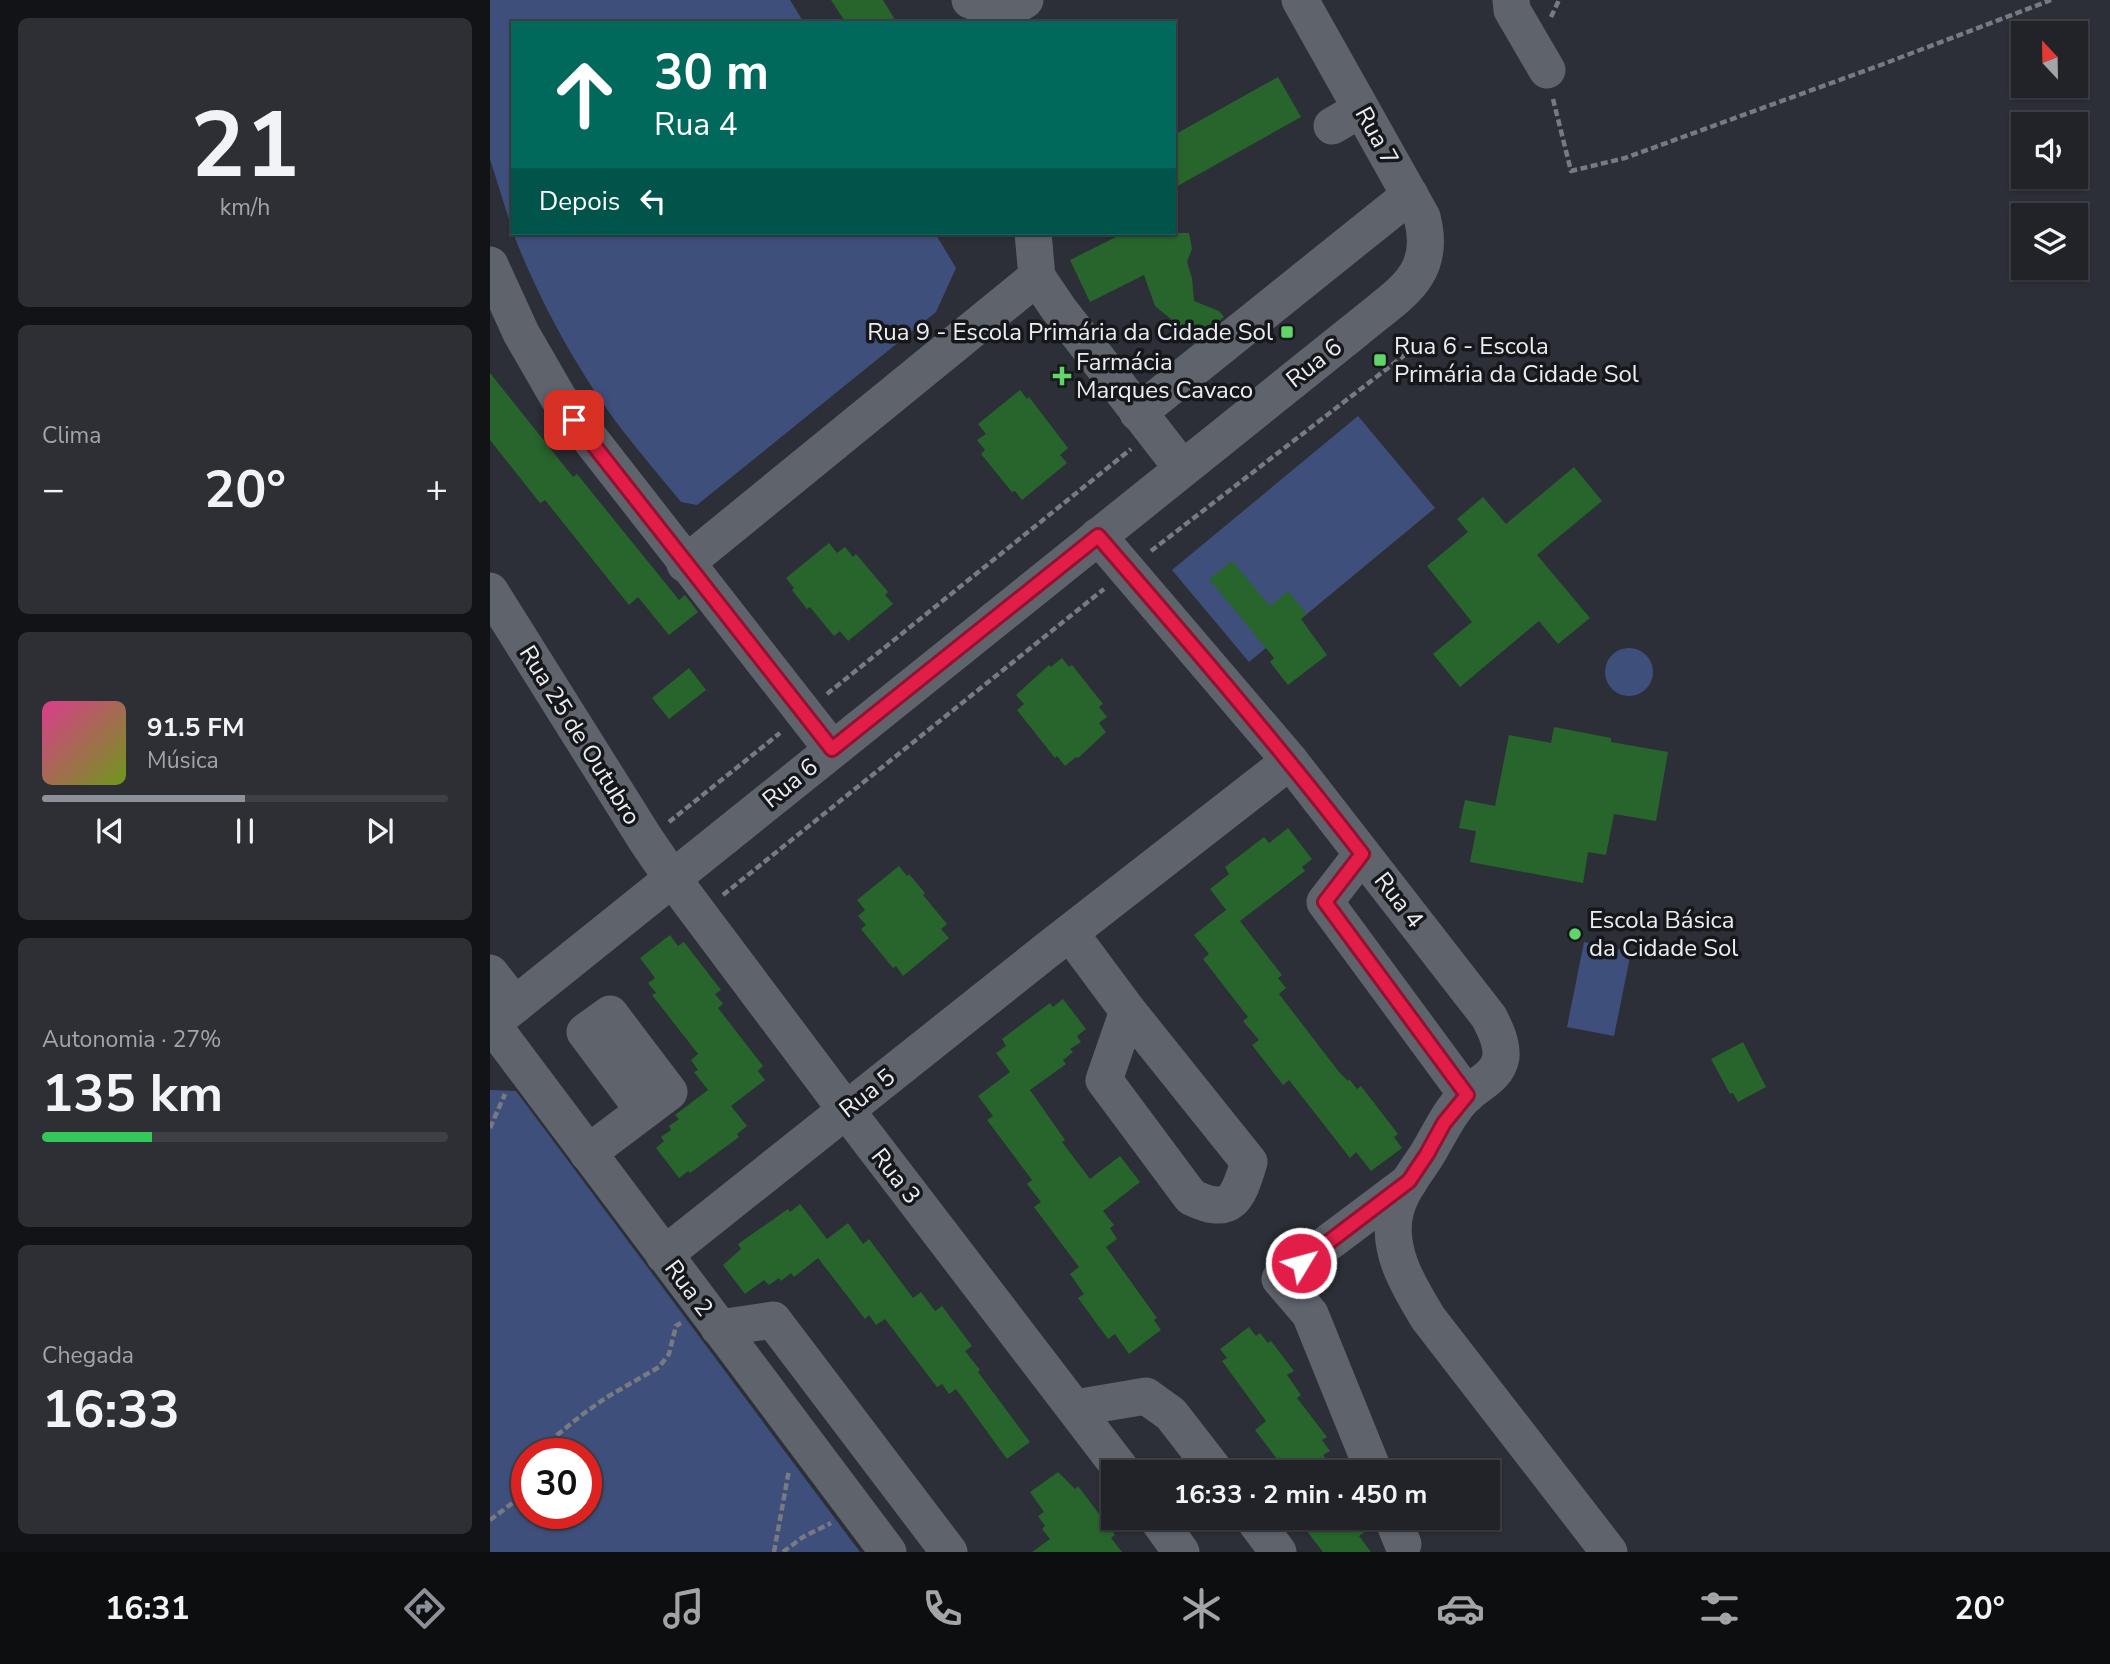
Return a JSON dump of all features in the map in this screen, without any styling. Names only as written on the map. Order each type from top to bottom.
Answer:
[{"type":"street","name":"Rua 7","points":[[1300,0],[1347,117],[1410,195],[1422,217],[1427,244],[1423,265],[1416,278]]},
{"type":"street","points":[[1511,0],[1511,10],[1547,70]]},
{"type":"street","points":[[1136,429],[1410,195]]},
{"type":"street","points":[[1033,235],[1037,277],[1136,429],[1182,468]]},
{"type":"street","points":[[490,265],[521,333],[559,399],[685,564],[832,749]]},
{"type":"street","points":[[685,564],[1037,277]]},
{"type":"street","name":"Rua 6","points":[[499,1018],[1416,278]]},
{"type":"street","name":"Rua 4","points":[[1098,536],[1290,761],[1489,1017],[1500,1040],[1501,1059],[1489,1079],[1467,1095],[1444,1123],[1409,1181]]},
{"type":"street","name":"Rua 25 de Outubro","points":[[490,591],[672,878]]},
{"type":"street","name":"Rua 5","points":[[664,1255],[1290,761]]},
{"type":"street","points":[[1362,854],[1325,902],[1467,1095]]},
{"type":"street","name":"Rua 3","points":[[672,878],[1114,1460]]},
{"type":"street","points":[[1070,933],[1128,1012],[1249,1162],[1239,1193],[1224,1205],[1210,1206],[1191,1197],[1104,1080],[1128,1012]]},
{"type":"street","name":"Rua 2","points":[[490,973],[499,1018],[588,1153],[871,1530]]},
{"type":"street","points":[[588,1153],[644,1111]]},
{"type":"street","points":[[1369,1460],[1310,1314],[1280,1279],[1409,1181]]},
{"type":"street","points":[[1409,1181],[1396,1207],[1392,1229],[1396,1253],[1406,1282],[1428,1318],[1608,1552]]},
{"type":"street","points":[[710,1315],[774,1320],[949,1552]]},
{"type":"street","points":[[1076,1408],[1146,1396],[1171,1414],[1207,1460]]},
{"type":"street","points":[[871,1530],[916,1508]]},
{"type":"street","points":[[1165,1530],[1181,1552]]},
{"type":"street","points":[[1262,1530],[1278,1552]]},
{"type":"path","points":[[1547,70],[1571,171],[1625,158],[2051,0]]},
{"type":"path","points":[[1144,556],[1406,354],[1373,315]]},
{"type":"path","points":[[825,696],[1136,429]]},
{"type":"path","points":[[722,897],[1107,587]]},
{"type":"path","points":[[667,824],[784,729]]},
{"type":"path","points":[[490,1128],[508,1089]]},
{"type":"path","points":[[555,1438],[607,1397],[659,1367],[669,1354],[676,1326],[710,1315]]},
{"type":"path","points":[[774,1552],[789,1470],[812,1451]]},
{"type":"path","points":[[490,1520],[511,1504]]},
{"type":"path","points":[[783,1552],[803,1537],[838,1520],[871,1530]]},
{"type":"shaded area","points":[[490,0],[790,0],[803,21],[511,21],[511,226],[490,159]]},
{"type":"shaded area","points":[[514,235],[936,235],[956,268],[936,312],[697,505],[681,502],[606,408],[561,336]]},
{"type":"shaded area","points":[[1358,416],[1435,508],[1249,662],[1172,570]]},
{"type":"shaded area","points":[[1629,648],[1646,655],[1653,672],[1646,689],[1629,696],[1612,689],[1605,672],[1612,655]]},
{"type":"shaded area","points":[[1584,942],[1631,952],[1614,1036],[1567,1027]]},
{"type":"shaded area","points":[[490,1090],[516,1091],[860,1552],[490,1552]]},
{"type":"building","points":[[831,0],[883,0],[896,21],[845,21]]},
{"type":"building","points":[[1278,77],[1301,117],[1176,187],[1176,134]]},
{"type":"building","points":[[1189,233],[1192,249],[1187,262],[1194,301],[1219,311],[1224,317],[1206,331],[1199,330],[1188,334],[1182,332],[1177,324],[1155,306],[1144,275],[1090,302],[1070,260],[1120,235]]},
{"type":"building","points":[[490,373],[573,477],[577,474],[679,600],[685,595],[698,612],[669,635],[638,597],[629,605],[545,500],[540,503],[490,440]]},
{"type":"building","points":[[1020,390],[1027,399],[1029,397],[1068,448],[1060,455],[1067,463],[1022,500],[1015,491],[1012,492],[981,454],[985,450],[977,440],[986,434],[978,424]]},
{"type":"building","points":[[1574,467],[1602,501],[1537,555],[1590,618],[1558,644],[1539,621],[1460,687],[1433,654],[1472,622],[1427,566],[1468,532],[1457,519],[1483,497],[1506,524]]},
{"type":"building","points":[[829,543],[837,553],[845,547],[853,557],[856,554],[888,592],[885,595],[893,604],[848,641],[840,631],[834,636],[810,607],[807,609],[786,578]]},
{"type":"building","points":[[1232,561],[1270,606],[1288,591],[1307,614],[1301,619],[1327,655],[1288,685],[1270,662],[1274,658],[1209,579]]},
{"type":"building","points":[[1062,658],[1069,667],[1072,665],[1103,704],[1099,707],[1107,717],[1099,723],[1106,732],[1078,758],[1065,766],[1057,756],[1055,758],[1017,710],[1024,704],[1016,695],[1049,665],[1051,667]]},
{"type":"building","points":[[689,668],[706,690],[669,719],[652,698]]},
{"type":"building","points":[[1554,727],[1611,738],[1611,742],[1668,752],[1656,821],[1614,814],[1606,855],[1588,852],[1583,883],[1470,862],[1476,831],[1459,828],[1465,800],[1495,806],[1509,735],[1551,743]]},
{"type":"building","points":[[1288,828],[1312,859],[1302,867],[1305,871],[1240,921],[1282,975],[1278,978],[1286,988],[1279,994],[1339,1072],[1357,1089],[1361,1086],[1398,1134],[1394,1137],[1402,1148],[1371,1171],[1356,1152],[1350,1158],[1289,1080],[1283,1085],[1252,1045],[1259,1040],[1243,1021],[1248,1017],[1203,959],[1209,954],[1194,935],[1226,910],[1210,889],[1229,874],[1225,867],[1264,837],[1269,843]]},
{"type":"building","points":[[899,866],[925,893],[923,895],[947,924],[941,929],[949,938],[903,976],[896,966],[893,968],[861,929],[866,925],[858,916],[865,910],[857,900]]},
{"type":"building","points":[[670,935],[678,946],[684,942],[721,990],[715,994],[723,1004],[718,1008],[763,1066],[758,1071],[765,1080],[731,1106],[747,1126],[737,1134],[739,1137],[679,1178],[656,1148],[664,1141],[661,1137],[671,1130],[669,1126],[679,1119],[675,1115],[708,1090],[694,1072],[698,1070],[691,1060],[698,1054],[652,995],[656,993],[648,983],[655,978],[640,958]]},
{"type":"building","points":[[1063,999],[1086,1029],[1077,1036],[1081,1042],[1070,1049],[1073,1052],[1063,1060],[1066,1064],[1030,1090],[1065,1140],[1062,1142],[1090,1179],[1120,1156],[1140,1182],[1103,1211],[1114,1225],[1110,1228],[1117,1239],[1106,1247],[1157,1318],[1154,1320],[1161,1330],[1129,1354],[1115,1334],[1108,1339],[1078,1298],[1084,1294],[1070,1274],[1079,1267],[1034,1207],[1041,1202],[1027,1184],[1032,1180],[987,1120],[993,1116],[978,1096],[1010,1072],[996,1053],[1006,1046],[1002,1039],[1050,1003],[1053,1007]]},
{"type":"building","points":[[1743,1042],[1766,1087],[1738,1102],[1733,1093],[1730,1094],[1711,1059]]},
{"type":"building","points":[[800,1204],[827,1239],[848,1223],[863,1244],[869,1239],[913,1298],[921,1292],[935,1311],[942,1306],[972,1346],[965,1351],[980,1370],[978,1372],[1030,1442],[1007,1459],[956,1389],[949,1394],[942,1384],[937,1387],[885,1319],[876,1325],[869,1315],[865,1319],[818,1258],[794,1277],[791,1273],[781,1281],[779,1278],[769,1285],[764,1280],[745,1294],[723,1265],[741,1249],[738,1244],[788,1209],[790,1212]]},
{"type":"building","points":[[1249,1327],[1256,1336],[1260,1333],[1268,1343],[1271,1341],[1294,1371],[1287,1375],[1301,1395],[1297,1398],[1327,1437],[1322,1440],[1330,1451],[1323,1455],[1327,1460],[1278,1460],[1255,1430],[1266,1421],[1222,1361],[1227,1358],[1220,1349]]},
{"type":"building","points":[[1058,1472],[1075,1489],[1078,1486],[1101,1516],[1101,1530],[1111,1530],[1115,1535],[1111,1538],[1122,1552],[1032,1552],[1050,1539],[1042,1529],[1045,1526],[1038,1516],[1044,1512],[1030,1492]]},
{"type":"building","points":[[1306,1530],[1365,1530],[1359,1536],[1371,1552],[1323,1552]]},
{"type":"place","name":"Rua 9 - Escola Primária da Cidade Sol","points":[[1287,332]]},
{"type":"place","name":"Rua 6 - Escola Primária da Cidade Sol","points":[[1380,360]]},
{"type":"place","name":"Farmácia Marques Cavaco","points":[[1062,376]]},
{"type":"place","name":"Escola Básica da Cidade Sol","points":[[1575,934]]},
{"type":"route","points":[[574,420],[832,749],[1098,536],[1174,624],[1290,761],[1362,854],[1325,902],[1467,1095],[1444,1123],[1409,1181],[1301,1263]]}]
